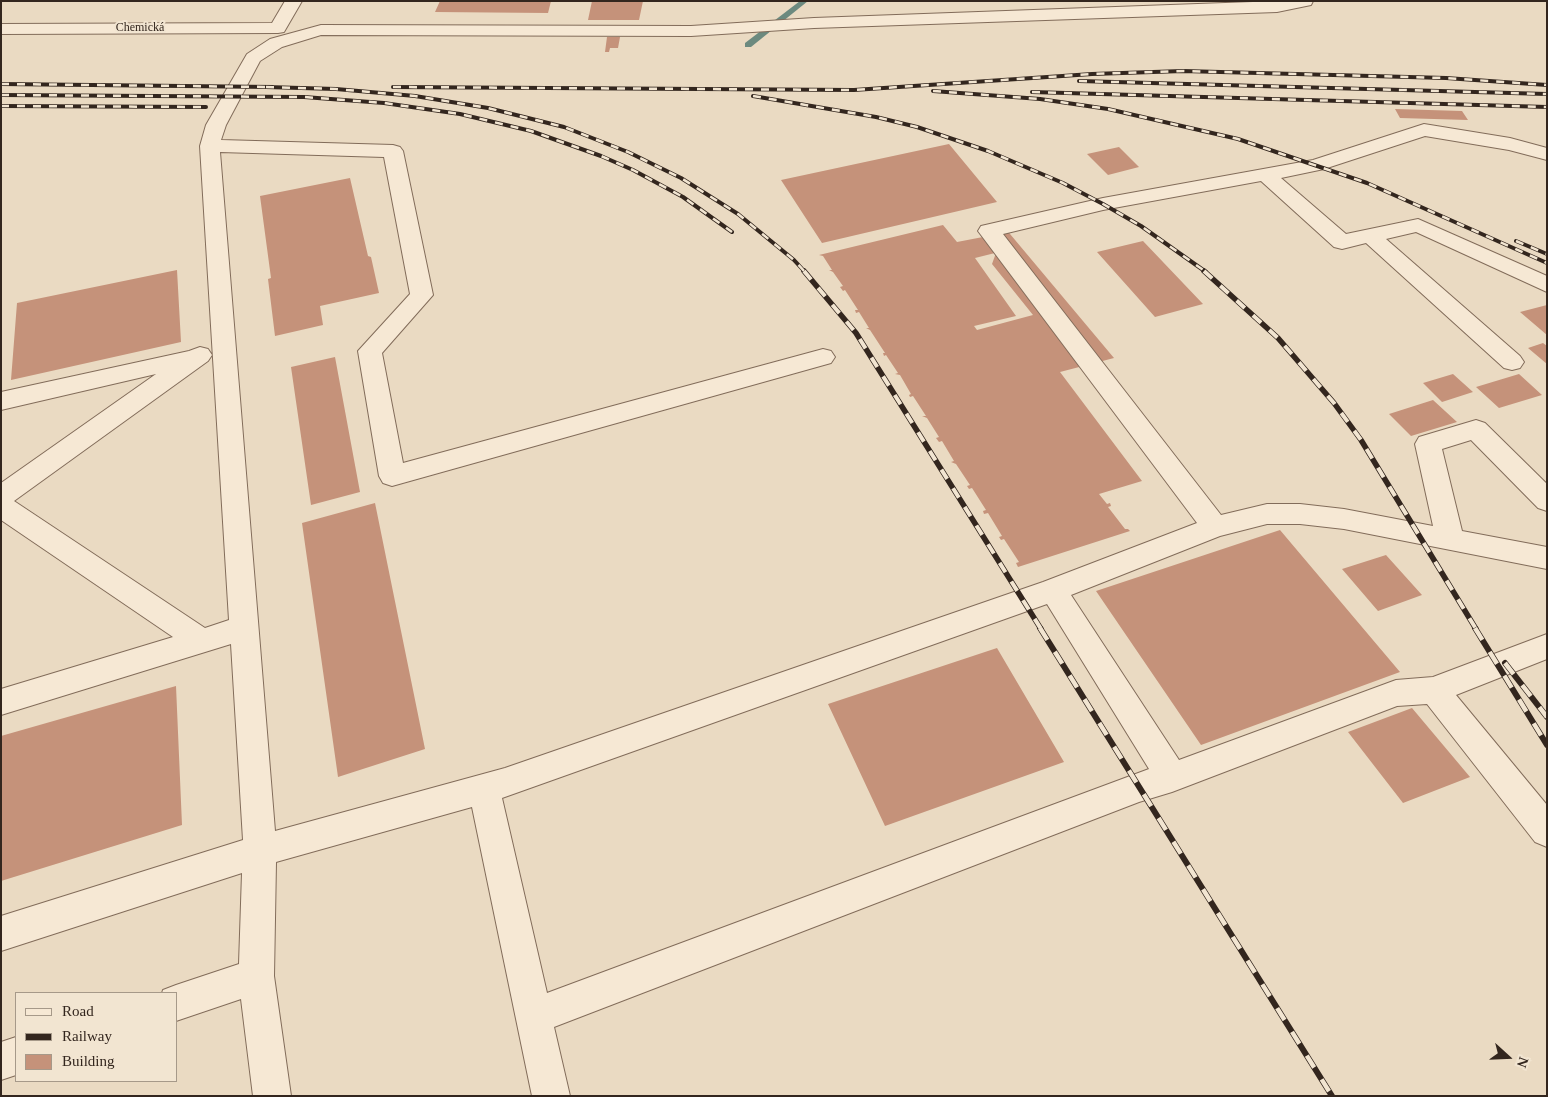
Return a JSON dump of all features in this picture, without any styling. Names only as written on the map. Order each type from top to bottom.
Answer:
[{"type":"street","name":"Chemická","points":[[1,29],[278,28],[294,1]]},
{"type":"street","points":[[272,1096],[256,976],[260,851],[210,146],[216,126],[253,58],[276,43],[321,30],[691,31],[814,23],[1278,7],[1305,1]]},
{"type":"street","points":[[1215,527],[989,231],[1103,204],[1266,175],[1350,156],[1424,130],[1510,144],[1547,154]]},
{"type":"street","points":[[210,146],[393,151],[422,295],[370,351],[392,476],[823,357]]},
{"type":"street","points":[[1266,175],[1342,242],[1418,225],[1547,285]]},
{"type":"street","points":[[1369,236],[1512,362]]},
{"type":"street","points":[[1,401],[225,350]]},
{"type":"street","points":[[1,497],[200,356]]},
{"type":"street","points":[[1450,539],[1428,444],[1476,429],[1547,502]]},
{"type":"street","points":[[1,506],[202,641]]},
{"type":"street","points":[[1,934],[260,851],[484,788],[1053,590],[1215,527],[1267,514],[1300,514],[1450,539],[1547,558]]},
{"type":"street","points":[[1053,590],[1172,777]]},
{"type":"street","points":[[1,702],[244,628]]},
{"type":"street","points":[[534,1016],[1139,787],[1172,777],[1396,694],[1434,690],[1547,646]]},
{"type":"street","points":[[1434,690],[1547,831]]},
{"type":"street","points":[[484,788],[551,1096]]},
{"type":"street","points":[[178,1002],[256,976]]},
{"type":"street","points":[[1,1061],[15,1056]]},
{"type":"building","points":[[440,1],[551,1],[548,13],[435,12]]},
{"type":"building","points":[[592,1],[643,1],[639,20],[588,20]]},
{"type":"building","points":[[607,37],[620,37],[618,48],[610,48],[609,52],[605,52]]},
{"type":"building","points":[[1395,109],[1462,111],[1468,120],[1400,118]]},
{"type":"building","points":[[949,144],[997,202],[822,243],[781,180]]},
{"type":"building","points":[[1119,147],[1139,167],[1108,175],[1087,154]]},
{"type":"building","points":[[350,178],[368,256],[371,257],[379,293],[320,306],[323,325],[275,336],[268,279],[271,278],[260,196]]},
{"type":"building","points":[[943,225],[957,242],[983,237],[995,253],[975,258],[1016,316],[974,326],[977,330],[1033,315],[992,264],[1005,228],[1114,358],[1060,372],[1142,481],[1099,494],[1107,504],[1110,503],[1111,506],[1108,507],[1125,529],[1130,531],[1018,567],[1016,563],[1019,562],[1004,539],[1001,540],[999,537],[1002,536],[988,513],[984,514],[983,511],[986,510],[972,488],[969,489],[967,486],[970,485],[956,464],[951,462],[954,461],[942,441],[939,442],[936,438],[939,437],[927,418],[922,416],[926,416],[913,396],[910,397],[909,395],[911,394],[900,375],[895,374],[898,373],[886,355],[884,356],[883,353],[885,353],[870,330],[866,328],[869,328],[859,312],[856,313],[855,310],[858,310],[845,290],[843,291],[840,287],[843,286],[833,272],[829,270],[832,270],[823,256],[819,255]]},
{"type":"building","points":[[1143,241],[1203,304],[1155,317],[1097,252]]},
{"type":"building","points":[[177,270],[181,342],[11,380],[17,303]]},
{"type":"building","points":[[1547,305],[1547,335],[1520,312]]},
{"type":"building","points":[[1543,343],[1547,346],[1547,364],[1528,348]]},
{"type":"building","points":[[335,357],[360,492],[311,505],[291,367]]},
{"type":"building","points":[[1453,374],[1473,392],[1442,402],[1423,383]]},
{"type":"building","points":[[1519,374],[1542,395],[1499,408],[1476,387]]},
{"type":"building","points":[[1433,400],[1457,422],[1411,436],[1389,414]]},
{"type":"building","points":[[375,503],[425,749],[338,777],[302,523]]},
{"type":"building","points":[[1280,530],[1400,672],[1201,745],[1096,591]]},
{"type":"building","points":[[1386,555],[1422,595],[1378,611],[1342,569]]},
{"type":"building","points":[[997,648],[1064,762],[885,826],[828,704]]},
{"type":"building","points":[[176,686],[182,825],[1,881],[1,736]]},
{"type":"building","points":[[1412,708],[1470,777],[1403,803],[1348,732]]},
{"type":"waterway","points":[[748,45],[805,1]]},
{"type":"railway","points":[[393,87],[854,90],[1092,74],[1183,71],[1446,78],[1547,85]]},
{"type":"railway","points":[[1079,81],[1547,94]]},
{"type":"railway","points":[[1,84],[273,87]]},
{"type":"railway","points":[[266,87],[336,89],[415,96],[488,108],[564,127],[628,152],[681,178],[738,214],[794,260],[805,272]]},
{"type":"railway","points":[[933,91],[1040,99],[1108,109],[1238,139],[1367,183],[1547,263]]},
{"type":"railway","points":[[1032,92],[1547,107]]},
{"type":"railway","points":[[1,95],[304,97],[384,103],[460,114],[531,131],[601,156],[633,170],[683,197],[732,232]]},
{"type":"railway","points":[[753,96],[876,117],[917,127],[988,151],[1063,183],[1103,204],[1141,226],[1206,272]]},
{"type":"railway","points":[[1,106],[206,107]]},
{"type":"railway","points":[[1516,241],[1547,254]]},
{"type":"railway","points":[[804,271],[856,333],[1041,629]]},
{"type":"railway","points":[[1204,271],[1278,338],[1334,403],[1361,440],[1476,629]]},
{"type":"railway","points":[[1040,628],[1332,1096]]},
{"type":"railway","points":[[1475,628],[1547,745]]},
{"type":"railway","points":[[1505,663],[1547,717]]}]
